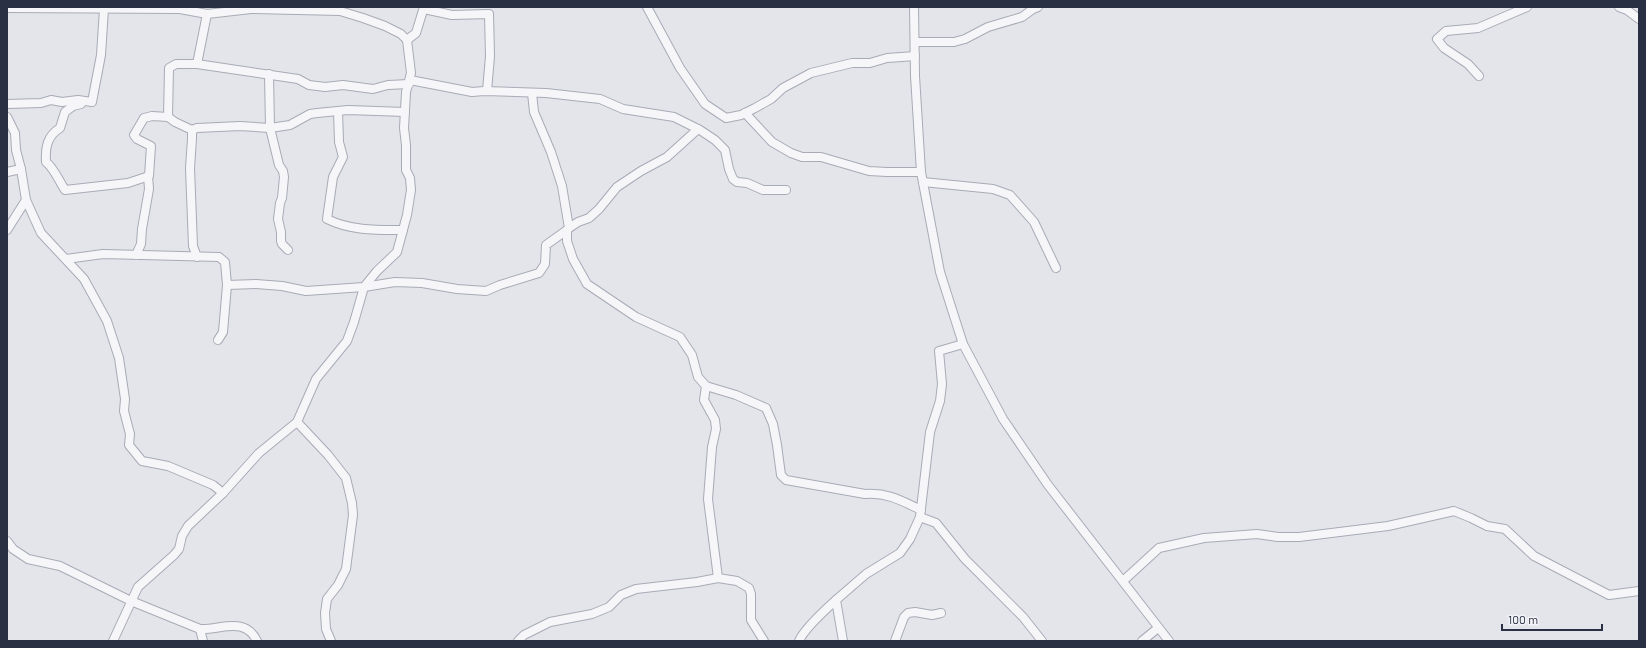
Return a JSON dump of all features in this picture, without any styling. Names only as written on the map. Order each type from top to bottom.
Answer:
[{"type":"street","points":[[647,7],[680,68],[705,104],[726,118],[746,113],[771,99],[783,88],[811,73],[852,63],[915,56]]},
{"type":"street","points":[[914,7],[921,172],[940,272],[963,344],[1003,419],[1048,485],[1169,641]]},
{"type":"street","points":[[915,42],[954,42],[965,40],[988,27],[1022,17],[1038,7]]},
{"type":"street","points":[[1479,76],[1468,64],[1444,48],[1437,39],[1446,31],[1478,28],[1527,7]]},
{"type":"street","points":[[1619,7],[1627,10],[1639,19]]},
{"type":"street","points":[[7,8],[180,8],[206,14],[251,8],[340,12],[385,26],[401,34],[408,40],[411,73],[410,82],[406,92],[406,170],[410,178],[411,190],[404,230],[397,252],[364,287],[347,341],[316,379],[297,422],[259,453],[223,494],[188,526],[176,552],[138,587],[113,641]]},
{"type":"street","points":[[408,40],[416,33],[424,8],[452,15],[489,14],[490,56],[487,91]]},
{"type":"street","points":[[7,104],[41,103],[51,100],[62,102],[92,102],[101,55],[104,9]]},
{"type":"street","points":[[197,64],[206,14]]},
{"type":"street","points":[[168,117],[169,68],[176,64],[197,64],[269,74],[298,79],[309,85],[325,87],[343,85],[373,89],[410,82],[472,92],[487,91],[576,95],[600,99],[623,109],[674,117],[698,129],[715,140],[725,150],[729,169],[733,179],[737,182],[747,182],[763,190],[786,190]]},
{"type":"street","points":[[269,74],[270,128],[279,165],[283,171],[284,177],[278,219],[281,232],[281,241],[288,250]]},
{"type":"street","points":[[532,93],[534,112],[551,152],[562,186],[568,229],[567,241],[573,259],[587,284],[636,317],[680,337],[692,355],[698,377],[706,386],[741,397],[766,408],[773,424],[781,475],[786,480],[865,494],[886,494],[921,513],[936,523],[965,559],[1023,617],[1042,641]]},
{"type":"street","points":[[83,101],[81,104],[73,106],[65,112],[60,128],[53,132],[49,138],[46,148],[46,162],[52,166],[58,180],[65,190],[128,183],[148,176]]},
{"type":"street","points":[[136,255],[141,244],[142,229],[149,190],[148,176],[150,170],[151,146],[137,139],[134,135],[144,118],[152,116],[168,117],[174,122],[192,130],[197,128],[240,126],[270,128],[290,125],[310,114],[338,111],[405,112]]},
{"type":"street","points":[[338,111],[338,127],[343,157],[333,178],[327,219],[336,224],[353,228],[404,230]]},
{"type":"street","points":[[746,113],[772,142],[802,157],[821,157],[869,171],[921,172]]},
{"type":"street","points":[[7,117],[15,133],[16,150],[26,200],[41,233],[84,278],[107,321],[119,358],[125,399],[124,411],[130,434],[129,445],[142,461],[168,466],[213,485],[223,494]]},
{"type":"street","points":[[227,285],[256,284],[282,286],[306,291],[364,287],[395,282],[422,283],[457,289],[486,290],[539,273],[545,264],[546,245],[578,222],[589,218],[599,209],[617,187],[667,156],[698,129]]},
{"type":"street","points":[[192,130],[190,168],[193,246],[197,257]]},
{"type":"street","points":[[7,172],[21,169]]},
{"type":"street","points":[[923,182],[993,189],[1010,195],[1034,222],[1056,268]]},
{"type":"street","points":[[7,230],[26,200]]},
{"type":"street","points":[[66,259],[103,254],[219,257],[226,262],[227,285],[223,332],[218,340]]},
{"type":"street","points":[[799,641],[802,635],[825,609],[866,574],[900,553],[910,539],[921,513],[930,432],[940,401],[942,384],[939,351],[963,344]]},
{"type":"street","points":[[706,386],[704,400],[715,420],[716,429],[712,447],[708,499],[718,578]]},
{"type":"street","points":[[297,422],[328,455],[346,478],[352,503],[353,515],[346,569],[338,585],[327,599],[326,629],[331,641]]},
{"type":"street","points":[[1123,580],[1159,548],[1204,538],[1258,534],[1278,537],[1299,537],[1388,526],[1454,511],[1487,526],[1505,529],[1534,556],[1609,595],[1639,591]]},
{"type":"street","points":[[7,541],[13,549],[28,559],[60,566],[131,601],[200,629],[233,625],[251,631],[257,641]]},
{"type":"street","points":[[518,641],[529,632],[550,622],[585,616],[598,612],[609,607],[621,595],[636,589],[718,578],[737,581],[749,588],[751,594],[751,620],[764,641]]},
{"type":"street","points":[[836,600],[843,641]]},
{"type":"street","points":[[895,641],[904,617],[908,613],[915,612],[932,615],[941,613]]},
{"type":"street","points":[[1142,641],[1158,628]]},
{"type":"street","points":[[200,629],[203,641]]}]
